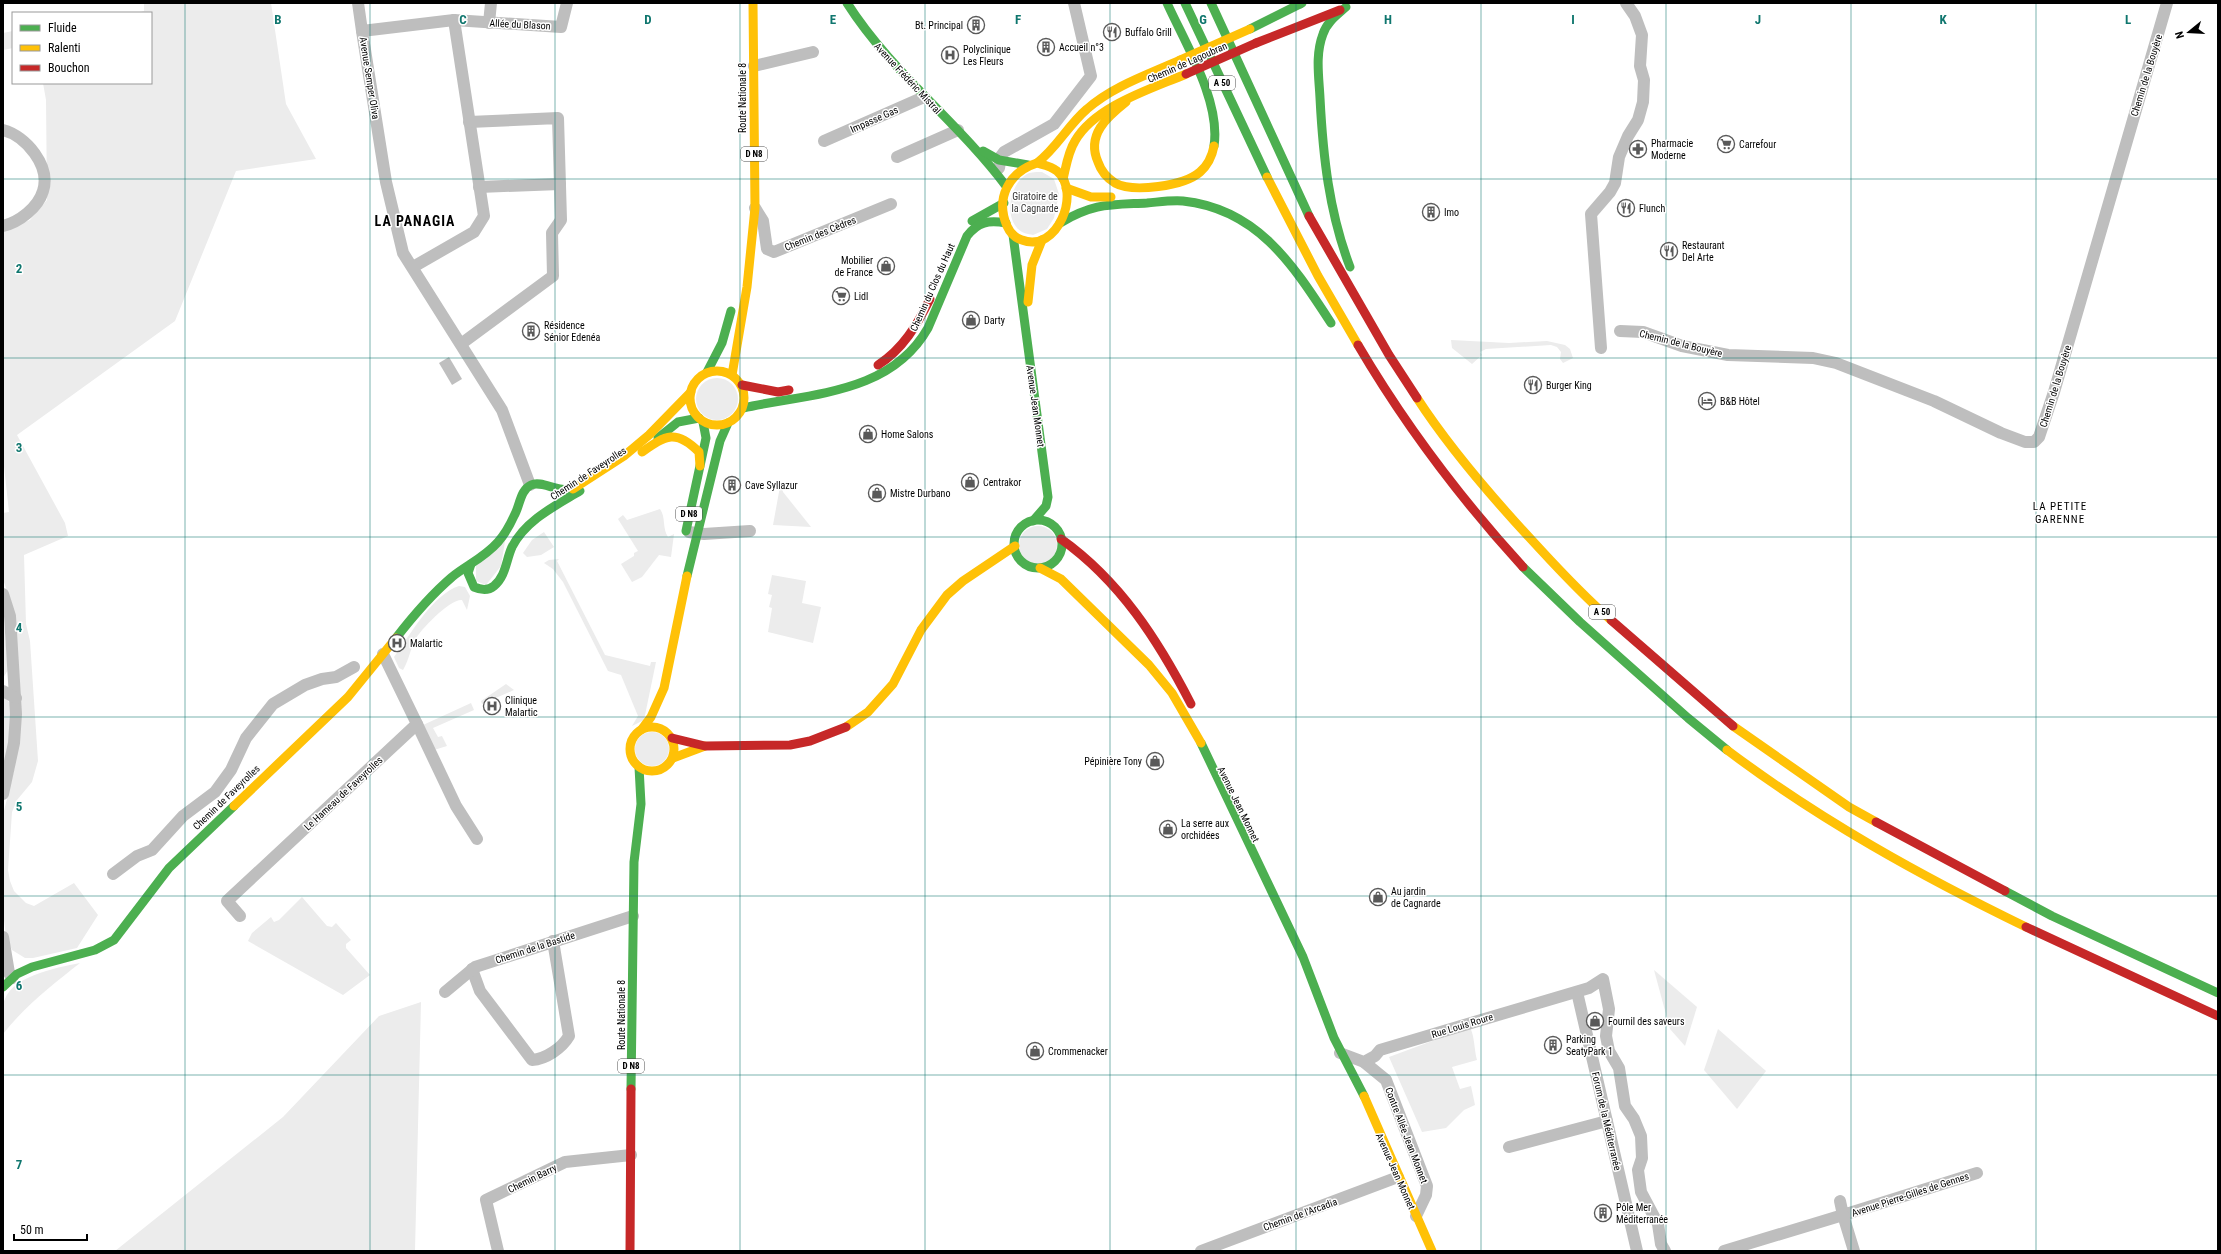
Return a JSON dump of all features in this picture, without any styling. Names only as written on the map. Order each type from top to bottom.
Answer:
[{"type":"main road","name":"Route Nationale 8","points":[[732,375],[752,242],[754,208],[754,66],[752,3]]},
{"type":"main road","name":"Avenue Frédéric Mistral","points":[[847,3],[864,30],[924,97],[976,146],[1000,160],[1014,163],[1033,164]]},
{"type":"main road","points":[[1066,188],[1091,197],[1150,194],[1177,189],[1196,177],[1204,169],[1211,158],[1215,147],[1213,114],[1207,94],[1167,3]]},
{"type":"main road","name":"A 50","points":[[1185,3],[1259,162],[1305,254],[1370,365],[1443,470],[1481,519],[1525,569],[1578,620],[1716,742],[1867,844],[2034,932],[2218,1016]]},
{"type":"main road","name":"A 50","points":[[1211,3],[1316,228],[1389,355],[1424,409],[1472,472],[1511,518],[1585,596],[1737,729],[1812,782],[1890,830],[2052,916],[2218,993]]},
{"type":"main road","points":[[1290,28],[1297,20],[1300,12],[1300,3]]},
{"type":"main road","name":"Chemin de Lagoubran","points":[[1033,164],[1051,152],[1077,118],[1099,100],[1136,80],[1250,29],[1300,3]]},
{"type":"main road","points":[[1350,5],[1325,26],[1320,43],[1318,61],[1325,174],[1330,206],[1339,241],[1354,277],[1399,353],[1424,409]]},
{"type":"main road","name":"Chemin de Lagoubran","points":[[1063,179],[1071,151],[1083,130],[1093,119],[1106,110],[1290,28],[1350,5]]},
{"type":"main road","points":[[1126,102],[1110,115],[1098,130],[1096,138],[1096,158],[1099,167],[1104,174],[1115,183],[1135,188],[1171,185],[1196,177]]},
{"type":"main road","name":"Avenue Frédéric Mistral","points":[[976,146],[1003,182]]},
{"type":"main road","points":[[1033,164],[1055,170],[1063,179],[1067,199],[1060,223],[1052,234],[1042,240],[1030,242],[1019,240],[1013,235],[1006,223],[1003,182],[1018,171],[1033,164]]},
{"type":"main road","points":[[1060,223],[1080,211],[1108,205],[1183,201],[1206,204],[1224,211],[1245,221],[1275,245],[1336,332]]},
{"type":"main road","name":"Chemin du Clos du Haut","points":[[742,385],[778,392],[848,378],[866,372],[882,363],[914,329],[964,231],[978,217],[1004,203]]},
{"type":"main road","name":"Chemin du Clos du Haut","points":[[743,408],[858,385],[891,368],[912,351],[926,332],[962,248],[972,230],[985,222],[992,221],[1006,223]]},
{"type":"main road","name":"Avenue Jean Monnet","points":[[1013,235],[1020,299],[1026,331],[1046,481],[1054,512],[1056,529]]},
{"type":"main road","name":"Avenue Jean Monnet","points":[[1026,331],[1032,265],[1042,240]]},
{"type":"main road","name":"Route Nationale 8","points":[[738,281],[752,242]]},
{"type":"main road","points":[[707,372],[720,370],[732,375],[742,385],[744,393],[743,408],[739,415],[728,423],[716,425],[701,420],[691,406],[691,392],[696,380],[707,372],[717,356],[727,331],[733,301]]},
{"type":"main road","points":[[1370,384],[1379,397],[1443,470]]},
{"type":"main road","name":"Chemin de Faveyrolles","points":[[3,988],[12,978],[32,967],[95,950],[114,940],[168,868],[348,697],[414,615],[452,576],[491,549],[506,530],[515,515],[523,492],[530,485],[538,484],[558,492],[572,490],[624,456],[649,435],[691,392]]},
{"type":"main road","name":"Chemin de Faveyrolles","points":[[638,454],[678,422],[701,420]]},
{"type":"main road","name":"D N8","points":[[679,607],[688,537],[706,438],[701,420]]},
{"type":"main road","name":"D N8","points":[[670,735],[664,712],[665,682],[679,607],[688,537],[720,441],[728,423]]},
{"type":"main road","name":"Chemin de Faveyrolles","points":[[470,581],[479,590],[494,587],[503,573],[512,546],[531,525],[550,510],[667,436],[678,435],[689,440],[700,452],[700,466]]},
{"type":"main road","name":"Avenue Jean Monnet","points":[[1033,521],[1046,506],[1046,481]]},
{"type":"main road","points":[[549,488],[553,497],[553,503],[550,510]]},
{"type":"main road","points":[[705,746],[673,758],[663,768],[651,771],[639,767],[631,754],[630,747],[632,740],[642,729],[656,726],[670,735],[705,746],[790,745],[810,741],[846,727],[868,712],[893,684],[921,630],[947,595],[981,570],[1014,546],[1018,532],[1023,526],[1033,521],[1046,522],[1056,529],[1061,539],[1061,549],[1057,559],[1049,566],[1040,568],[1023,563],[981,570]]},
{"type":"main road","name":"Avenue Jean Monnet","points":[[1061,539],[1081,553],[1130,606],[1163,653],[1196,715],[1313,955]]},
{"type":"main road","points":[[1014,546],[1023,563]]},
{"type":"main road","points":[[442,586],[457,581],[470,581],[468,573],[471,564]]},
{"type":"main road","name":"Avenue Jean Monnet","points":[[1040,568],[1061,579],[1149,665],[1172,692],[1203,747],[1246,842],[1303,957],[1340,1053],[1366,1100],[1398,1177],[1432,1251]]},
{"type":"main road","name":"D N8","points":[[642,729],[653,715],[665,682]]},
{"type":"main road","points":[[670,735],[675,745],[673,758]]},
{"type":"main road","name":"Route Nationale 8","points":[[630,1251],[634,862],[641,804],[639,767]]},
{"type":"main road","name":"Route Nationale 8","points":[[641,804],[663,768]]},
{"type":"main road","points":[[1323,983],[1328,995]]},
{"type":"main road","name":"Avenue Jean Monnet","points":[[1343,1034],[1359,1060],[1366,1100]]},
{"type":"main road","name":"Avenue Jean Monnet","points":[[1428,1242],[1435,1251]]},
{"type":"street","points":[[358,3],[362,31]]},
{"type":"street","points":[[489,22],[491,3]]},
{"type":"street","name":"Allée du Blason","points":[[454,20],[561,26],[567,3]]},
{"type":"street","points":[[1003,182],[1000,160],[1004,152],[1014,145],[1054,124],[1091,76],[1074,3]]},
{"type":"street","points":[[1600,348],[1591,214],[1610,192],[1615,183],[1619,157],[1628,136],[1638,120],[1644,96],[1644,80],[1640,66],[1642,35],[1634,16],[1626,3]]},
{"type":"street","name":"Chemin de la Bouyère","points":[[1620,331],[1643,332],[1682,346],[1728,355],[1814,358],[1836,363],[1934,401],[2025,442],[2034,442],[2039,437],[2054,392],[2168,3]]},
{"type":"street","points":[[413,268],[474,232],[484,216],[454,20]]},
{"type":"street","name":"Avenue Semper Oliva","points":[[454,20],[362,31],[386,182],[403,253],[502,410],[530,485]]},
{"type":"street","points":[[754,66],[813,52]]},
{"type":"street","name":"Impasse Gas","points":[[824,141],[924,97]]},
{"type":"street","points":[[461,344],[553,276],[552,233],[561,220],[558,118],[469,122]]},
{"type":"street","points":[[3,130],[14,134],[33,150],[42,169],[44,190],[40,198],[26,214],[3,226]]},
{"type":"street","points":[[897,158],[958,130]]},
{"type":"street","points":[[1014,145],[1011,154],[1014,163]]},
{"type":"street","points":[[479,186],[560,184]]},
{"type":"street","name":"Chemin des Cèdres","points":[[754,208],[763,221],[767,249],[774,252],[891,204]]},
{"type":"street","points":[[688,537],[750,531]]},
{"type":"street","points":[[3,594],[10,616],[16,698],[14,743],[3,794]]},
{"type":"street","points":[[383,654],[456,806],[477,839]]},
{"type":"street","points":[[113,874],[137,856],[152,850],[183,816],[215,792],[231,770],[246,738],[273,704],[305,685],[322,679],[336,677],[354,667]]},
{"type":"street","points":[[3,691],[16,698]]},
{"type":"street","name":"Le Hameau de Faveyrolles","points":[[240,916],[227,901],[417,724]]},
{"type":"street","name":"Chemin de la Bastide","points":[[444,992],[472,969],[553,941],[633,916]]},
{"type":"street","points":[[3,937],[9,973],[12,978]]},
{"type":"street","points":[[472,969],[480,991],[532,1060],[541,1059],[564,1044],[568,1036],[553,941]]},
{"type":"street","name":"Forum de la Méditerranée","points":[[1589,988],[1603,979],[1609,1009],[1606,1036],[1608,1051],[1619,1068],[1625,1106],[1634,1119],[1641,1136],[1642,1158],[1638,1170],[1641,1192],[1658,1224],[1661,1244],[1665,1251]]},
{"type":"street","name":"Rue Louis Roure","points":[[1359,1060],[1371,1059],[1380,1050],[1589,988]]},
{"type":"street","name":"Forum de la Méditerranée","points":[[1577,992],[1637,1251]]},
{"type":"street","points":[[1380,1050],[1380,1062],[1386,1080]]},
{"type":"street","points":[[1340,1053],[1359,1060]]},
{"type":"street","name":"Contre Allée Jean Monnet","points":[[1359,1060],[1386,1080],[1427,1186],[1426,1195],[1416,1216]]},
{"type":"street","points":[[1509,1147],[1607,1121]]},
{"type":"street","name":"Chemin Barry","points":[[498,1251],[486,1200],[565,1162],[631,1155]]},
{"type":"street","name":"Avenue Pierre-Gilles de Gennes","points":[[1724,1251],[1977,1173]]},
{"type":"street","name":"Chemin de l'Arcadia","points":[[1201,1251],[1398,1177]]},
{"type":"street","name":"Avenue Pierre-Gilles de Gennes","points":[[1840,1201],[1843,1215]]},
{"type":"street","points":[[1843,1215],[1854,1251]]},
{"type":"green space","points":[[144,3],[271,3],[286,104],[316,159],[236,171],[175,321],[17,435],[65,523],[68,536],[24,555],[26,624],[30,641],[38,761],[32,782],[17,800],[12,812],[8,870],[14,891],[26,903],[34,906],[74,883],[98,915],[77,948],[33,958],[25,958],[12,950],[6,937],[3,912],[3,815],[15,766],[12,606],[3,579],[3,513],[9,512],[3,457],[3,230],[30,220],[47,200],[46,100],[43,84],[152,84],[152,12],[140,12],[144,11]]},
{"type":"green space","points":[[12,31],[12,48],[3,50],[3,33]]},
{"type":"green space","name":"Giratoire de la Cagnarde","points":[[1042,172],[1054,179],[1059,194],[1054,218],[1047,229],[1033,235],[1021,231],[1014,223],[1011,216],[1011,200],[1016,185],[1021,179],[1029,173]]},
{"type":"green space","points":[[1451,340],[1509,343],[1547,341],[1565,345],[1570,349],[1573,358],[1563,363],[1560,359],[1561,352],[1557,347],[1551,345],[1486,349],[1480,352],[1482,355],[1472,364],[1452,348]]},
{"type":"green space","points":[[717,378],[732,384],[738,399],[732,414],[717,420],[702,414],[696,399],[702,384]]},
{"type":"green space","points":[[781,481],[783,492],[811,527],[773,525]]},
{"type":"green space","points":[[660,509],[663,515],[666,534],[668,537],[674,534],[671,557],[659,555],[642,577],[632,582],[621,564],[634,556],[634,553],[638,551],[618,519],[623,515],[627,520]]},
{"type":"green space","points":[[1038,526],[1048,529],[1054,535],[1057,545],[1054,555],[1048,561],[1038,564],[1028,561],[1022,555],[1019,545],[1022,535],[1028,529]]},
{"type":"green space","points":[[544,532],[554,547],[541,555],[527,557],[523,553],[532,540]]},
{"type":"green space","points":[[506,535],[501,566],[486,585],[476,581],[476,566]]},
{"type":"green space","points":[[559,559],[557,561],[605,655],[650,666],[651,662],[656,662],[644,720],[632,726],[638,716],[621,675],[608,671],[563,582],[553,569],[544,563],[549,560]]},
{"type":"green space","points":[[772,575],[806,581],[802,603],[821,607],[813,643],[768,632],[772,608],[769,607],[772,595],[768,594]]},
{"type":"green space","points":[[459,586],[465,587],[470,596],[467,610],[462,600],[450,604],[418,635],[403,670],[399,668],[394,657],[423,616],[440,597],[449,590]]},
{"type":"green space","points":[[3,609],[8,670],[3,678]]},
{"type":"green space","points":[[506,684],[514,690],[482,704],[481,701]]},
{"type":"green space","points":[[3,693],[10,704],[10,736],[3,778]]},
{"type":"green space","points":[[471,703],[474,710],[433,728],[438,737],[442,736],[447,746],[434,750],[423,725]]},
{"type":"green space","points":[[649,732],[655,732],[659,733],[666,739],[669,749],[668,756],[662,763],[655,766],[649,766],[645,765],[638,759],[635,752],[635,746],[636,742],[642,735]]},
{"type":"green space","points":[[302,897],[327,926],[332,927],[336,923],[351,940],[346,944],[346,948],[370,975],[343,995],[248,941],[252,933],[271,917],[274,922],[279,920]]},
{"type":"green space","points":[[80,963],[30,1005],[3,1034],[3,1006],[6,996],[13,987],[34,975]]},
{"type":"green space","points":[[1654,970],[1697,1007],[1685,1046],[1670,1029]]},
{"type":"green space","points":[[421,1002],[415,1251],[115,1251],[283,1117],[379,1016]]},
{"type":"green space","points":[[1470,1027],[1473,1035],[1477,1060],[1452,1067],[1460,1089],[1471,1086],[1475,1105],[1464,1110],[1446,1128],[1422,1132],[1389,1057]]},
{"type":"green space","points":[[1718,1029],[1766,1071],[1737,1109],[1704,1070]]},
{"type":"shaded area","points":[[449,357],[462,379],[452,385],[439,363]]},
{"type":"traffic: fast","points":[[847,3],[864,28],[884,52],[967,140],[1006,186]]},
{"type":"traffic: fast","points":[[1167,3],[1192,54],[1207,92],[1215,129],[1214,146]]},
{"type":"traffic: fast","points":[[1185,3],[1267,177]]},
{"type":"traffic: fast","points":[[1211,3],[1309,216]]},
{"type":"traffic: fast","points":[[1250,29],[1302,3]]},
{"type":"traffic: fast","points":[[1346,7],[1333,19],[1325,30],[1319,50],[1318,66],[1321,120],[1328,184],[1337,226],[1350,267]]},
{"type":"traffic: fast","points":[[983,151],[999,160],[1028,165]]},
{"type":"traffic: fast","points":[[1060,223],[1072,216],[1092,208],[1102,206],[1170,201],[1183,201],[1209,206],[1232,215],[1253,228],[1271,243],[1287,261],[1331,323]]},
{"type":"traffic: fast","points":[[972,221],[1004,203]]},
{"type":"traffic: fast","points":[[743,408],[846,388],[870,379],[892,367],[912,350],[928,328],[967,236],[971,231],[984,223],[1006,223]]},
{"type":"traffic: fast","points":[[1013,235],[1048,497],[1046,506],[1033,521]]},
{"type":"traffic: fast","points":[[707,372],[722,343],[731,311]]},
{"type":"traffic: fast","points":[[658,438],[678,422],[699,418]]},
{"type":"traffic: fast","points":[[686,531],[706,438],[703,422]]},
{"type":"traffic: fast","points":[[687,576],[720,441],[728,423]]},
{"type":"traffic: fast","points":[[396,638],[422,606],[444,584],[476,561],[498,542],[511,523],[522,494],[527,487],[540,484],[567,490],[573,489]]},
{"type":"traffic: fast","points":[[471,564],[468,573],[474,587],[484,590],[492,588],[501,578],[512,547],[525,529],[542,514],[580,491]]},
{"type":"traffic: fast","points":[[1038,520],[1047,522],[1055,527],[1060,535],[1062,544],[1060,553],[1055,561],[1047,566],[1038,568],[1029,566],[1021,561],[1016,553],[1014,544],[1016,535],[1021,527],[1029,522],[1038,520]]},
{"type":"traffic: fast","points":[[1523,567],[1580,622],[1688,718],[1727,750]]},
{"type":"traffic: fast","points":[[1201,743],[1303,957],[1334,1038],[1364,1096]]},
{"type":"traffic: fast","points":[[631,1089],[634,862],[641,804],[639,767]]},
{"type":"traffic: fast","points":[[3,987],[17,974],[32,967],[95,950],[114,940],[169,868],[234,806]]},
{"type":"traffic: fast","points":[[2005,891],[2052,916],[2218,993]]},
{"type":"traffic: slow","points":[[732,375],[747,287],[755,208],[753,3]]},
{"type":"traffic: slow","points":[[1180,60],[1250,29]]},
{"type":"traffic: slow","points":[[1037,163],[1051,150],[1080,115],[1097,101],[1132,81],[1180,60]]},
{"type":"traffic: slow","points":[[1063,179],[1075,141],[1084,129],[1096,118],[1125,100],[1186,74]]},
{"type":"traffic: slow","points":[[1126,102],[1106,120],[1100,128],[1095,143],[1095,152],[1098,162],[1107,177],[1115,183],[1123,186],[1146,188],[1182,181],[1192,177],[1205,167],[1212,154],[1214,146]]},
{"type":"traffic: slow","points":[[1037,163],[1057,171],[1064,181],[1067,193],[1066,206],[1062,219],[1055,230],[1046,238],[1035,242],[1019,239],[1011,233],[1004,216],[1003,206],[1007,187],[1012,180],[1027,167],[1037,163]]},
{"type":"traffic: slow","points":[[1267,177],[1318,276],[1358,345]]},
{"type":"traffic: slow","points":[[1066,188],[1091,197],[1111,197]]},
{"type":"traffic: slow","points":[[1028,302],[1032,265],[1042,240]]},
{"type":"traffic: slow","points":[[712,371],[722,371],[732,375],[740,383],[744,393],[744,398],[744,403],[740,413],[732,421],[722,425],[712,425],[702,421],[694,413],[690,403],[690,393],[694,383],[702,375],[712,371]]},
{"type":"traffic: slow","points":[[573,489],[624,456],[649,435],[691,392]]},
{"type":"traffic: slow","points":[[1417,398],[1445,438],[1491,495],[1566,577],[1611,620]]},
{"type":"traffic: slow","points":[[642,452],[665,438],[677,437],[684,440],[699,452],[700,466]]},
{"type":"traffic: slow","points":[[846,727],[868,712],[893,684],[921,630],[947,595],[963,581],[1015,546]]},
{"type":"traffic: slow","points":[[1040,568],[1061,579],[1149,665],[1172,693],[1201,743]]},
{"type":"traffic: slow","points":[[642,729],[651,717],[664,688],[687,576]]},
{"type":"traffic: slow","points":[[234,806],[348,697],[396,638]]},
{"type":"traffic: slow","points":[[1733,726],[1849,807],[1876,822]]},
{"type":"traffic: slow","points":[[648,727],[656,727],[661,728],[668,733],[673,740],[674,749],[673,758],[668,765],[661,770],[648,771],[640,768],[633,761],[630,753],[630,745],[633,737],[640,730],[648,727]]},
{"type":"traffic: slow","points":[[673,758],[705,746]]},
{"type":"traffic: slow","points":[[1727,750],[1798,800],[1872,846],[1948,888],[2026,927]]},
{"type":"traffic: slow","points":[[1364,1096],[1432,1251]]},
{"type":"traffic: jam","points":[[1256,43],[1340,10]]},
{"type":"traffic: jam","points":[[1186,74],[1256,43]]},
{"type":"traffic: jam","points":[[1309,216],[1389,355],[1417,398]]},
{"type":"traffic: jam","points":[[878,365],[887,359],[902,344],[920,318],[930,299]]},
{"type":"traffic: jam","points":[[1358,345],[1395,404],[1435,460],[1478,515],[1523,567]]},
{"type":"traffic: jam","points":[[742,385],[778,392],[789,390]]},
{"type":"traffic: jam","points":[[1061,539],[1102,574],[1136,613],[1165,657],[1191,704]]},
{"type":"traffic: jam","points":[[1611,620],[1733,726]]},
{"type":"traffic: jam","points":[[672,738],[705,746],[790,745],[810,741],[846,727]]},
{"type":"traffic: jam","points":[[1876,822],[2005,891]]},
{"type":"traffic: jam","points":[[2026,927],[2218,1016]]},
{"type":"traffic: jam","points":[[630,1251],[631,1089]]},
{"type":"place","name":"Bt. Principal","points":[[976,25]]},
{"type":"place","name":"Buffalo Grill","points":[[1112,32]]},
{"type":"place","name":"Accueil n°3","points":[[1046,47]]},
{"type":"place","name":"Polyclinique Les Fleurs","points":[[950,55]]},
{"type":"place","name":"Carrefour","points":[[1726,144]]},
{"type":"place","name":"Pharmacie Moderne","points":[[1638,149]]},
{"type":"place","name":"Flunch","points":[[1626,208]]},
{"type":"place","name":"Imo","points":[[1431,212]]},
{"type":"place","name":"Restaurant Del Arte","points":[[1669,251]]},
{"type":"place","name":"Mobilier de France","points":[[886,266]]},
{"type":"place","name":"Lidl","points":[[841,296]]},
{"type":"place","name":"Darty","points":[[971,320]]},
{"type":"place","name":"Résidence Sénior Edenéa","points":[[531,331]]},
{"type":"place","name":"Burger King","points":[[1533,385]]},
{"type":"place","name":"B&B Hôtel","points":[[1707,401]]},
{"type":"place","name":"Home Salons","points":[[868,434]]},
{"type":"place","name":"Centrakor","points":[[970,482]]},
{"type":"place","name":"Cave Syllazur","points":[[732,485]]},
{"type":"place","name":"Mistre Durbano","points":[[877,493]]},
{"type":"place","name":"Malartic","points":[[397,643]]},
{"type":"place","name":"Clinique Malartic","points":[[492,706]]},
{"type":"place","name":"Pépinière Tony","points":[[1155,761]]},
{"type":"place","name":"La serre aux orchidées","points":[[1168,829]]},
{"type":"place","name":"Au jardin de Cagnarde","points":[[1378,897]]},
{"type":"place","name":"Fournil des saveurs","points":[[1595,1021]]},
{"type":"place","name":"Parking SeatyPark 1","points":[[1553,1045]]},
{"type":"place","name":"Crommenacker","points":[[1035,1051]]},
{"type":"place","name":"Pôle Mer Méditerranée","points":[[1603,1213]]},
{"type":"district","name":"LA PANAGIA","points":[[415,221]]},
{"type":"district","name":"LA PETITE GARENNE","points":[[2060,512]]}]
